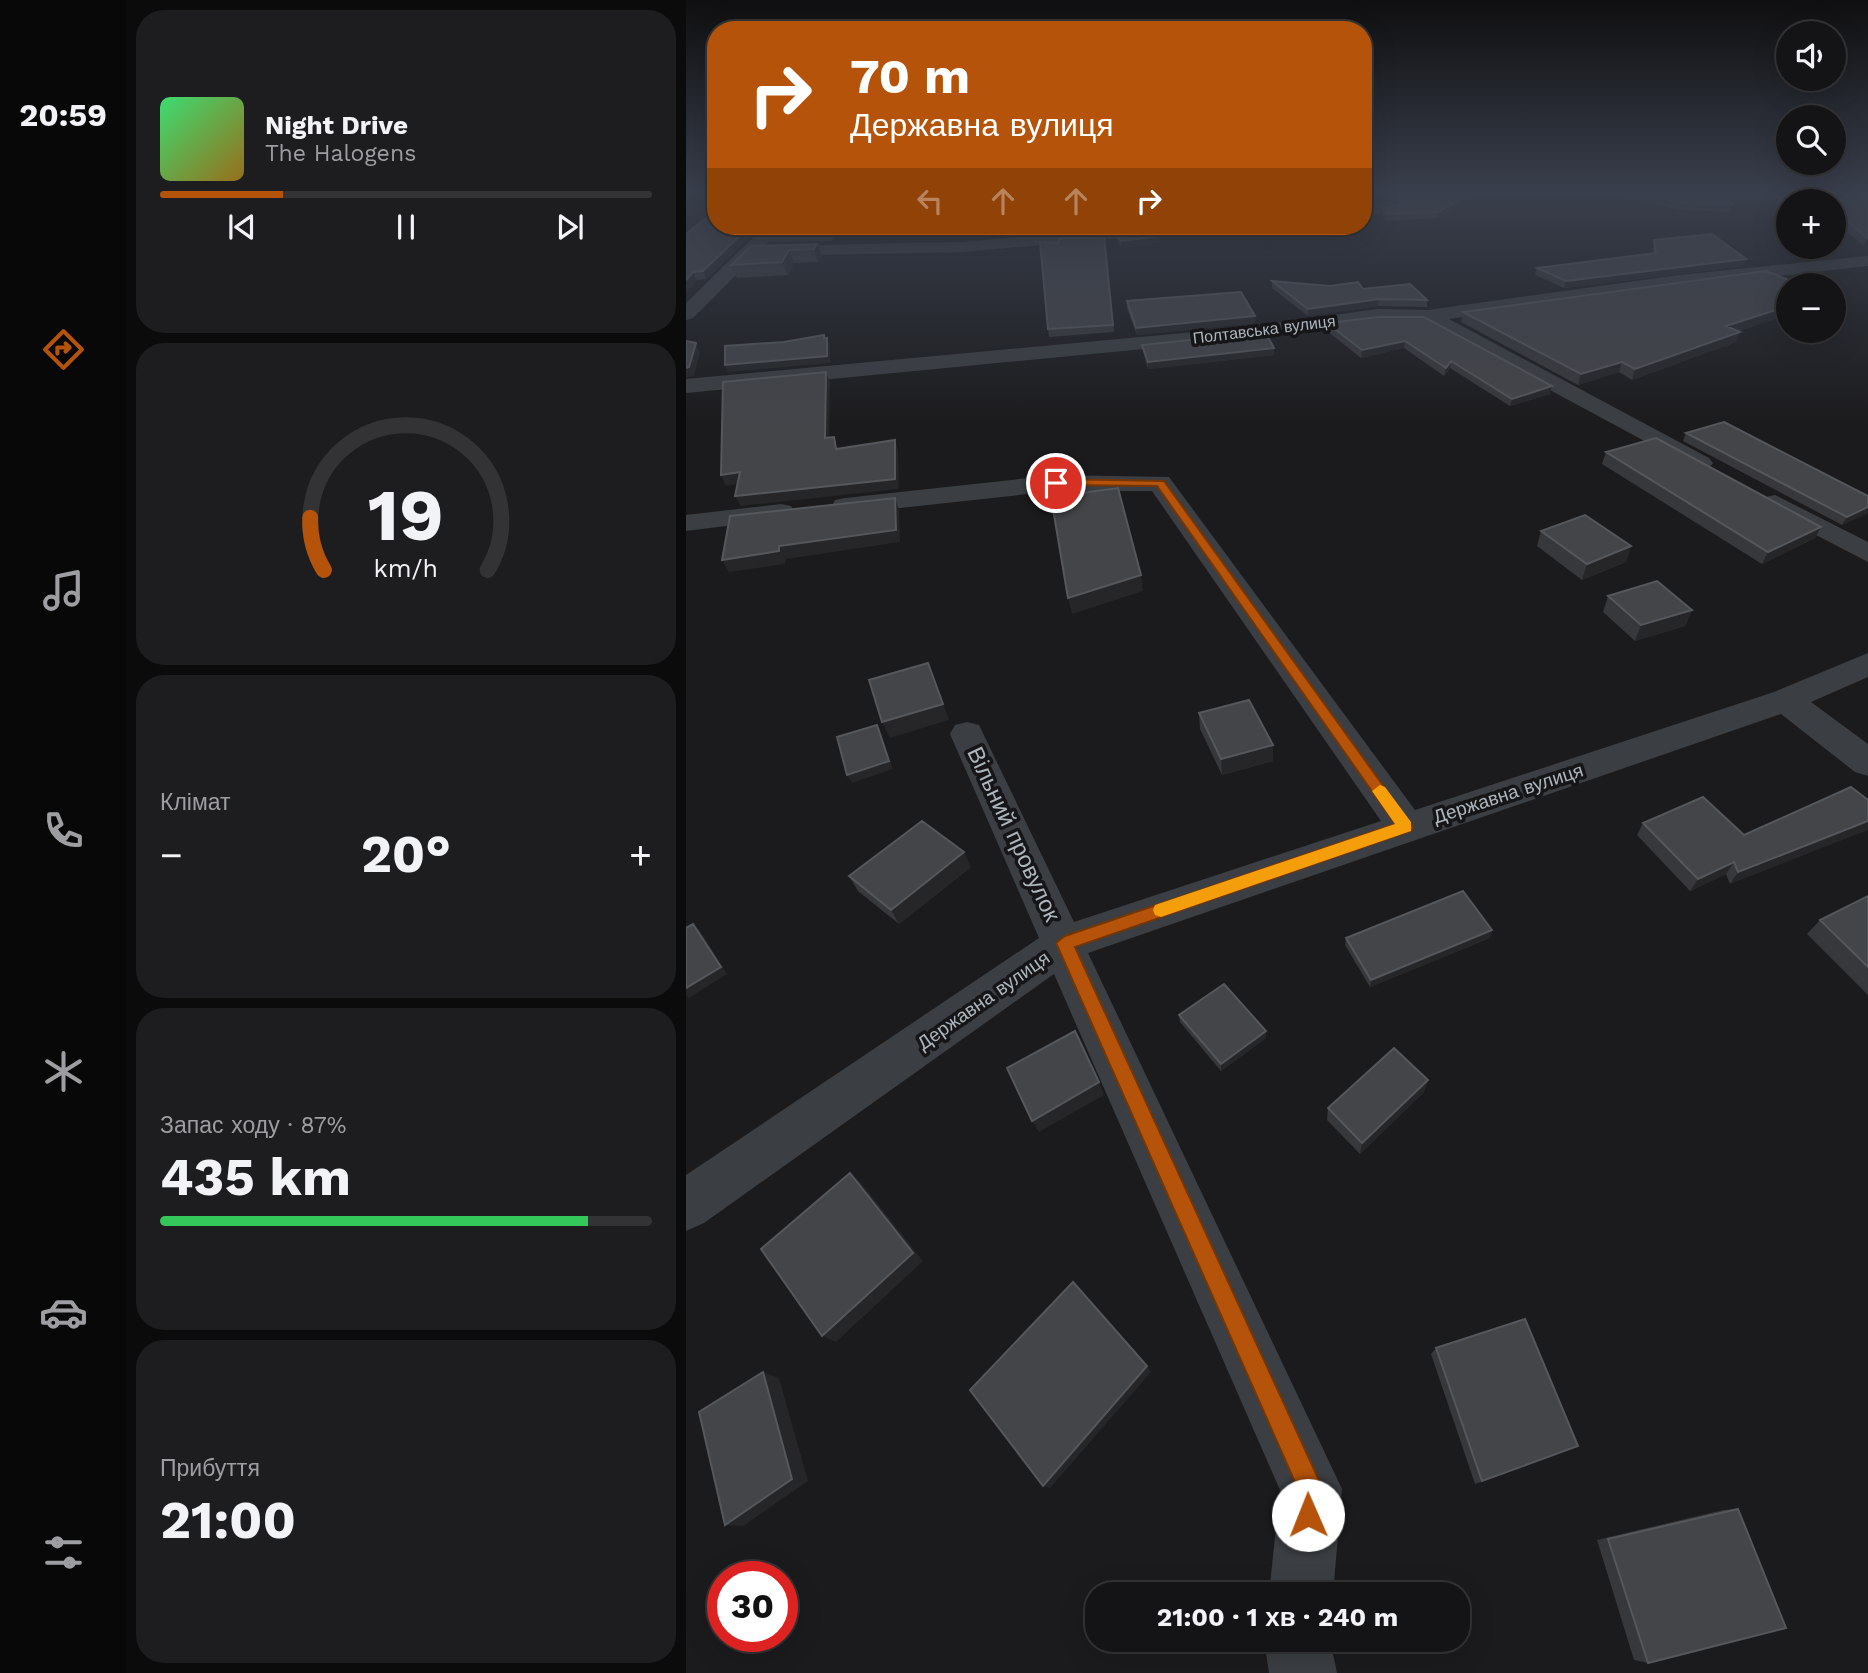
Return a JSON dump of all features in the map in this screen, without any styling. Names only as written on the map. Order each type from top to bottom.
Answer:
[{"type":"street","points":[[686,314],[732,269]]},
{"type":"street","points":[[1427,316],[1679,281],[1792,269]]},
{"type":"street","name":"Полтавська вулиця","points":[[686,386],[1224,335],[1378,315],[1427,316],[1721,474]]},
{"type":"street","points":[[686,523],[1056,483],[1160,483],[1406,827]]},
{"type":"street","points":[[1758,494],[1868,553]]},
{"type":"street","name":"Державна вулиця","points":[[686,1205],[1065,943],[1786,700],[1868,664]]},
{"type":"street","points":[[1786,700],[1868,763]]},
{"type":"street","name":"Вільний провулок","points":[[967,734],[1065,943],[1311,1489],[1302,1582]]},
{"type":"street","points":[[1299,1652],[1303,1673]]},
{"type":"building","points":[[686,269],[705,269],[693,272],[686,280]]},
{"type":"building","points":[[1042,269],[1107,269],[1113,325],[1048,329]]},
{"type":"building","points":[[1539,269],[1664,269],[1566,281]]},
{"type":"building","points":[[1766,271],[1776,275],[1776,310],[1726,326],[1740,332],[1635,369],[1622,362],[1581,374],[1463,312]]},
{"type":"building","points":[[1272,281],[1330,286],[1358,282],[1363,289],[1410,284],[1427,300],[1379,299],[1308,309]]},
{"type":"building","points":[[1241,292],[1255,316],[1136,328],[1127,301]]},
{"type":"building","points":[[1379,317],[1424,317],[1552,386],[1512,399],[1451,361],[1446,368],[1405,341],[1362,350],[1327,323]]},
{"type":"building","points":[[1265,332],[1274,348],[1148,362],[1142,345]]},
{"type":"building","points":[[824,335],[824,338],[827,338],[827,356],[725,365],[725,346],[784,342]]},
{"type":"building","points":[[686,341],[696,343],[689,367],[686,368]]},
{"type":"building","points":[[826,372],[825,438],[834,437],[836,449],[895,440],[895,479],[735,496],[740,472],[721,475],[723,382]]},
{"type":"building","points":[[1724,422],[1868,496],[1868,507],[1847,517],[1686,433]]},
{"type":"building","points":[[1656,438],[1821,527],[1768,552],[1606,452]]},
{"type":"building","points":[[1118,488],[1141,575],[1068,598],[1051,497]]},
{"type":"building","points":[[895,498],[896,530],[779,546],[779,551],[722,560],[730,516]]},
{"type":"building","points":[[1585,515],[1631,546],[1587,564],[1541,531]]},
{"type":"building","points":[[1657,581],[1692,610],[1641,625],[1608,596]]},
{"type":"building","points":[[928,663],[943,704],[882,722],[869,680]]},
{"type":"building","points":[[1249,700],[1273,745],[1221,759],[1199,713]]},
{"type":"building","points":[[877,725],[889,761],[847,775],[837,737]]},
{"type":"building","points":[[1851,787],[1868,800],[1868,821],[1738,872],[1734,862],[1698,879],[1643,823],[1703,797],[1744,835]]},
{"type":"building","points":[[922,821],[964,852],[891,910],[849,876]]},
{"type":"building","points":[[1463,891],[1492,930],[1371,980],[1346,938]]},
{"type":"building","points":[[1868,896],[1868,967],[1820,920]]},
{"type":"building","points":[[693,924],[721,967],[686,988],[686,928]]},
{"type":"building","points":[[1224,984],[1266,1031],[1221,1064],[1179,1015]]},
{"type":"building","points":[[1075,1031],[1099,1082],[1032,1121],[1007,1068]]},
{"type":"building","points":[[1394,1048],[1428,1080],[1362,1143],[1328,1108]]},
{"type":"building","points":[[850,1173],[913,1253],[822,1336],[761,1249]]},
{"type":"building","points":[[1073,1282],[1147,1366],[1043,1486],[970,1390]]},
{"type":"building","points":[[1525,1319],[1578,1446],[1482,1481],[1436,1348]]},
{"type":"building","points":[[763,1372],[792,1479],[725,1525],[699,1412]]},
{"type":"building","points":[[1738,1509],[1786,1628],[1648,1663],[1608,1539]]},
{"type":"slow traffic","points":[[1161,910],[1406,827],[1380,791]]},
{"type":"route","points":[[1056,483],[1160,483],[1406,827],[1065,943],[1311,1489],[1308,1515]]}]
